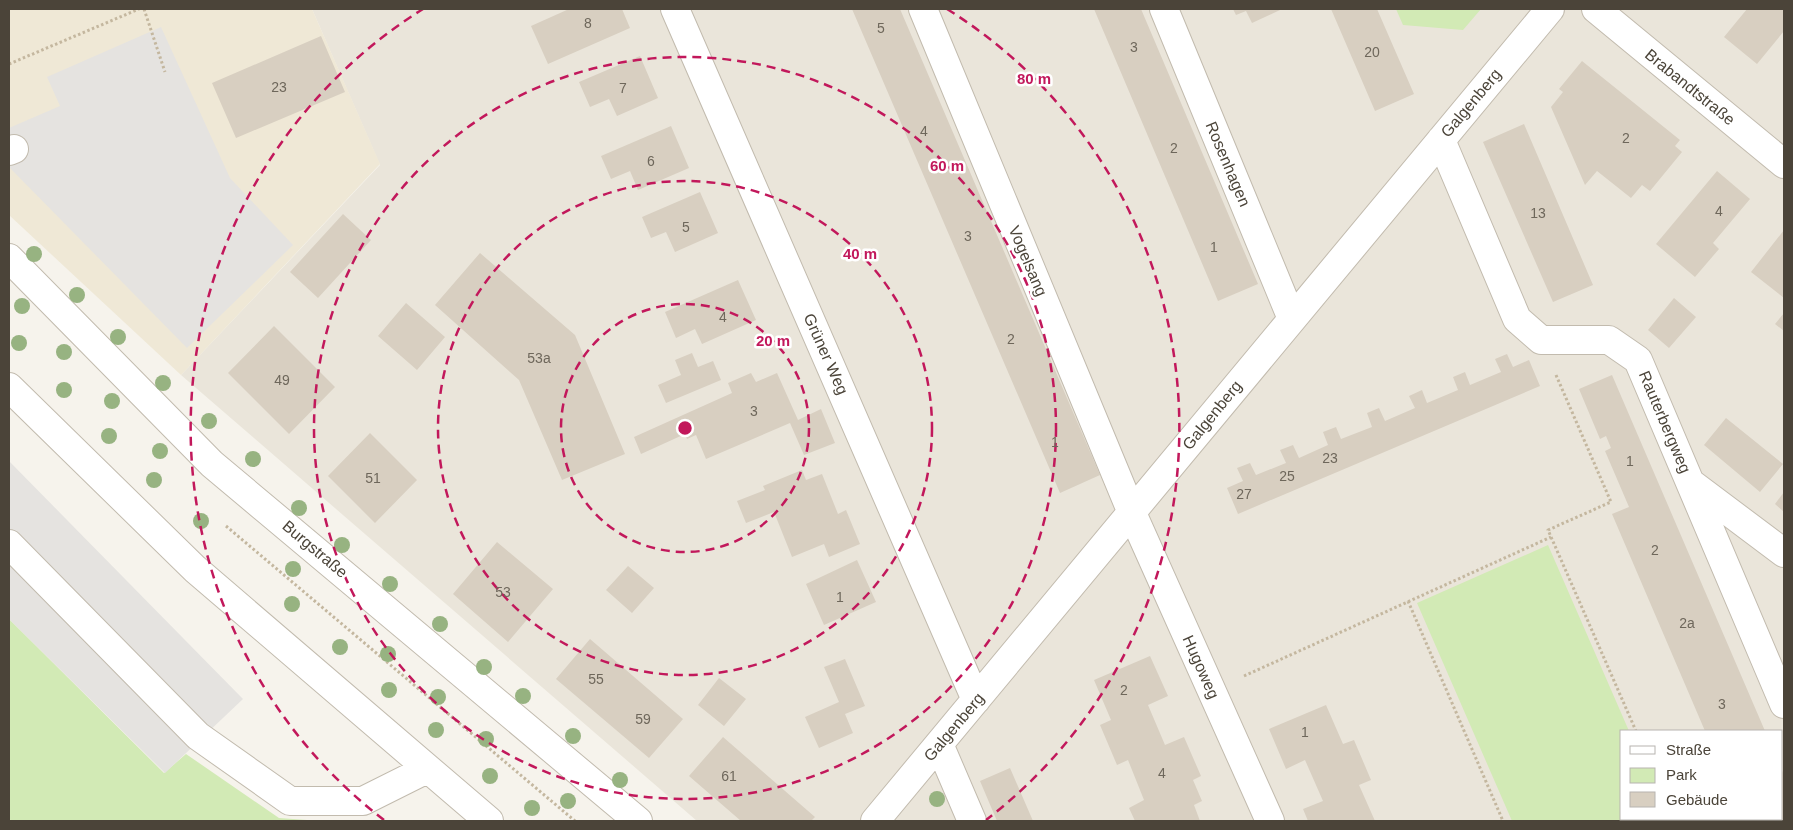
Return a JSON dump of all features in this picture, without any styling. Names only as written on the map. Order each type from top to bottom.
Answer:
[{"type":"street","name":"Grüner Weg","points":[[674,9],[976,700]]},
{"type":"street","name":"Vogelsang","points":[[923,9],[1132,512]]},
{"type":"street","name":"Rosenhagen","points":[[1164,9],[1292,320]]},
{"type":"street","name":"Galgenberg","points":[[875,821],[1550,9]]},
{"type":"street","name":"Brabandtstraße","points":[[1596,9],[1784,164]]},
{"type":"street","points":[[1441,140],[1517,318],[1541,340]]},
{"type":"street","name":"Burgstraße","points":[[9,258],[212,464],[638,821]]},
{"type":"street","name":"Rauterbergweg","points":[[1541,340],[1609,340],[1638,360],[1784,704]]},
{"type":"street","points":[[9,388],[195,569],[427,770],[489,821]]},
{"type":"street","points":[[1691,483],[1784,553]]},
{"type":"street","name":"Hugoweg","points":[[1132,512],[1270,821]]},
{"type":"street","points":[[9,544],[198,736],[290,801],[363,801],[427,770]]},
{"type":"street","points":[[939,744],[972,821]]},
{"type":"path","points":[[9,64],[139,9]]},
{"type":"path","points":[[144,9],[165,72]]},
{"type":"path","points":[[1541,340],[1611,502],[1548,530],[1636,730]]},
{"type":"path","points":[[1212,691],[1551,537]]},
{"type":"path","points":[[1408,601],[1503,821]]},
{"type":"shaded area","points":[[9,9],[312,9],[380,164],[181,375],[9,215]]},
{"type":"shaded area","points":[[312,9],[1784,9],[1784,821],[697,821],[181,375],[380,165]]},
{"type":"shaded area","points":[[161,27],[230,178],[293,245],[187,348],[9,167],[9,128],[60,106],[47,77]]},
{"type":"shaded area","points":[[9,461],[243,699],[165,773],[9,619]]},
{"type":"green space","points":[[1396,9],[1481,9],[1463,30],[1403,25]]},
{"type":"green space","points":[[1548,545],[1629,730],[1620,730],[1620,820],[1668,821],[1512,821],[1417,603]]},
{"type":"green space","points":[[9,619],[164,773],[186,754],[279,818],[321,821],[11,821],[9,818]]},
{"type":"building","points":[[569,9],[622,9],[630,28],[548,64],[531,26]]},
{"type":"building","points":[[852,9],[900,9],[1100,475],[1060,493]]},
{"type":"building","points":[[1094,9],[1141,9],[1258,284],[1218,301]]},
{"type":"building","points":[[1233,9],[1280,10],[1252,23],[1246,11],[1236,15]]},
{"type":"building","points":[[1331,9],[1377,9],[1414,94],[1375,111]]},
{"type":"building","points":[[1747,9],[1784,9],[1784,31],[1757,64],[1724,37]]},
{"type":"building","points":[[321,36],[345,92],[236,138],[212,83]]},
{"type":"building","points":[[640,56],[658,98],[617,116],[609,99],[590,107],[579,82]]},
{"type":"building","points":[[1582,61],[1680,140],[1675,146],[1682,152],[1650,191],[1642,185],[1631,198],[1597,171],[1585,185],[1551,107],[1563,92],[1559,89]]},
{"type":"building","points":[[1524,124],[1593,285],[1553,302],[1483,142]]},
{"type":"building","points":[[671,126],[689,168],[638,190],[630,171],[611,179],[601,156]]},
{"type":"building","points":[[1717,171],[1750,199],[1713,243],[1719,249],[1695,277],[1656,244]]},
{"type":"building","points":[[700,192],[718,233],[675,252],[666,232],[651,238],[642,217]]},
{"type":"building","points":[[343,214],[371,240],[318,298],[290,272]]},
{"type":"building","points":[[1784,230],[1784,298],[1751,272]]},
{"type":"building","points":[[480,253],[575,335],[625,454],[562,480],[519,380],[435,305]]},
{"type":"building","points":[[738,280],[756,320],[702,344],[695,329],[676,338],[665,312]]},
{"type":"building","points":[[1674,298],[1696,317],[1669,348],[1648,330]]},
{"type":"building","points":[[406,303],[445,337],[417,370],[378,336]]},
{"type":"building","points":[[1784,313],[1784,331],[1775,324]]},
{"type":"building","points":[[274,326],[335,387],[289,434],[228,373]]},
{"type":"building","points":[[692,353],[698,367],[713,361],[721,380],[666,403],[658,385],[681,375],[675,360]]},
{"type":"building","points":[[1507,354],[1513,367],[1529,360],[1540,386],[1238,514],[1227,488],[1243,481],[1237,468],[1250,463],[1256,475],[1286,463],[1280,450],[1293,445],[1299,458],[1328,445],[1323,432],[1336,427],[1341,439],[1372,427],[1367,413],[1379,408],[1385,421],[1415,408],[1409,396],[1422,390],[1427,403],[1458,390],[1453,377],[1465,372],[1470,385],[1501,372],[1495,359]]},
{"type":"building","points":[[751,373],[756,382],[777,373],[798,420],[821,409],[835,443],[804,455],[790,423],[706,459],[696,435],[687,439],[685,434],[641,454],[634,437],[732,393],[728,383]]},
{"type":"building","points":[[1612,375],[1765,730],[1705,730],[1612,514],[1629,507],[1605,451],[1611,448],[1606,436],[1600,439],[1579,389]]},
{"type":"building","points":[[1726,418],[1783,464],[1760,492],[1704,445]]},
{"type":"building","points":[[370,433],[417,480],[375,523],[328,476]]},
{"type":"building","points":[[802,470],[806,480],[822,474],[838,514],[846,510],[860,544],[829,557],[824,544],[792,557],[774,512],[746,523],[737,501],[765,490],[763,486]]},
{"type":"building","points":[[1784,492],[1784,512],[1775,504]]},
{"type":"building","points":[[497,542],[553,589],[508,642],[453,594]]},
{"type":"building","points":[[857,560],[876,602],[824,625],[806,584]]},
{"type":"building","points":[[628,566],[654,588],[632,613],[606,590]]},
{"type":"building","points":[[590,639],[683,719],[649,758],[556,679]]},
{"type":"building","points":[[1150,656],[1168,696],[1148,705],[1165,745],[1184,737],[1201,776],[1193,780],[1202,801],[1194,805],[1200,821],[1135,821],[1129,808],[1144,800],[1128,760],[1117,765],[1100,725],[1111,720],[1094,680]]},
{"type":"building","points":[[845,659],[865,706],[845,714],[853,733],[819,748],[805,717],[839,702],[824,667]]},
{"type":"building","points":[[719,678],[746,699],[724,726],[698,705]]},
{"type":"building","points":[[1326,705],[1343,744],[1354,740],[1371,780],[1359,785],[1375,821],[1308,821],[1303,809],[1323,801],[1305,760],[1286,769],[1269,729]]},
{"type":"building","points":[[723,737],[815,817],[811,821],[741,821],[689,776]]},
{"type":"building","points":[[1010,768],[1033,821],[997,821],[980,781]]},
{"type":"building","points":[[1783,773],[1784,821],[1744,821],[1783,820]]}]
